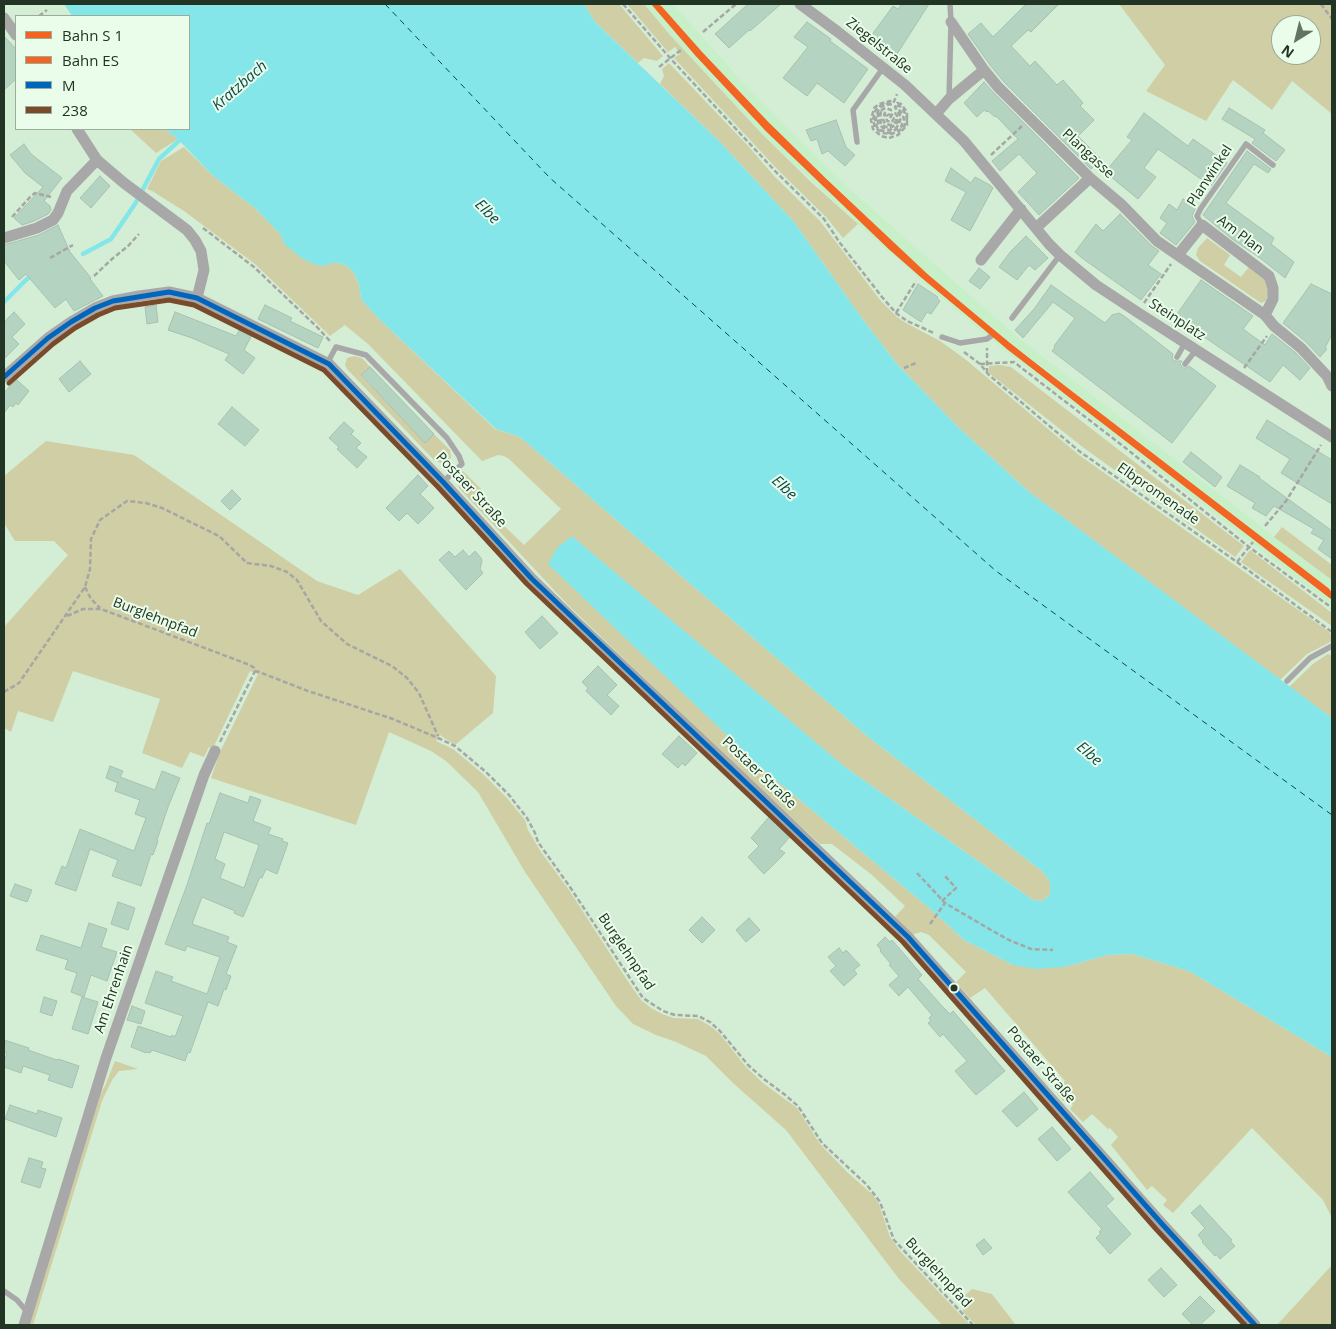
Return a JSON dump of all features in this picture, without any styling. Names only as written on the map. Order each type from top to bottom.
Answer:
[{"type":"street","name":"Ziegelstraße","points":[[800,4],[905,85],[936,114]]},
{"type":"street","points":[[4,18],[15,34]]},
{"type":"street","name":"Plangasse","points":[[951,22],[998,87],[1090,178],[1122,205],[1157,241],[1178,255]]},
{"type":"street","points":[[936,114],[949,98],[984,70]]},
{"type":"street","name":"Steinplatz","points":[[936,114],[964,141],[1060,255],[1096,285],[1330,436]]},
{"type":"street","points":[[78,130],[97,160],[124,183],[188,230],[201,251],[204,270],[197,298]]},
{"type":"street","points":[[4,238],[37,228],[53,220],[67,191],[97,160]]},
{"type":"street","points":[[1036,228],[1090,178]]},
{"type":"street","points":[[981,260],[1020,209]]},
{"type":"street","name":"Am Plan","points":[[1178,255],[1202,225],[1269,276],[1274,288],[1273,299],[1265,314]]},
{"type":"street","points":[[1178,255],[1265,314],[1274,326],[1301,348],[1330,378]]},
{"type":"street","name":"Postaer Straße","points":[[4,377],[48,338],[96,308],[113,301],[169,292],[197,298],[330,364],[443,482],[532,579],[908,937],[1162,1224],[1255,1325]]},
{"type":"street","name":"Am Ehrenhain","points":[[24,1325],[106,1058],[204,775],[215,751]]},
{"type":"lane","points":[[949,98],[950,4]]},
{"type":"lane","points":[[857,142],[853,110],[883,68]]},
{"type":"lane","name":"Planwinkel","points":[[1202,225],[1197,216],[1200,208],[1246,144],[1273,165]]},
{"type":"lane","points":[[1012,318],[1060,255]]},
{"type":"lane","points":[[942,337],[960,343],[989,338]]},
{"type":"lane","points":[[1177,357],[1185,343]]},
{"type":"lane","points":[[330,364],[330,358],[336,347],[366,355],[447,438],[462,464],[443,482]]},
{"type":"lane","points":[[1185,364],[1196,350]]},
{"type":"lane","points":[[1287,680],[1310,658],[1332,646]]},
{"type":"lane","points":[[4,1291],[17,1300],[28,1313]]},
{"type":"path","points":[[623,4],[670,58],[777,173],[824,219],[840,243],[896,314],[942,337]]},
{"type":"path","points":[[703,32],[736,4]]},
{"type":"path","points":[[1321,4],[1332,19]]},
{"type":"path","points":[[40,15],[47,10]]},
{"type":"path","points":[[659,67],[681,50]]},
{"type":"path","points":[[890,118],[893,113],[898,116],[897,123],[892,127],[886,127],[881,124],[880,114],[883,112],[885,114],[883,119],[886,124],[894,124],[896,121],[896,118],[894,118],[892,122],[887,121],[886,116],[890,114],[891,110],[883,109],[878,114],[878,123],[880,126],[890,130],[896,128],[901,117],[895,107],[897,103],[902,104],[907,112],[907,125],[898,135],[889,138],[881,136],[873,129],[871,120],[874,108],[879,104],[890,101],[892,102],[882,104],[875,111],[873,120],[875,127],[882,133],[891,134],[900,130],[905,125],[905,113],[900,106],[898,108],[904,120],[901,127],[897,130],[889,133],[884,132],[877,127],[875,118],[880,107],[893,104],[896,95],[905,85]]},
{"type":"path","points":[[983,163],[1030,119]]},
{"type":"path","points":[[12,217],[35,193],[51,197],[58,195]]},
{"type":"path","points":[[201,227],[254,267],[336,347]]},
{"type":"path","points":[[94,276],[139,234]]},
{"type":"path","points":[[50,258],[73,245]]},
{"type":"path","points":[[1138,312],[1178,255]]},
{"type":"path","points":[[896,314],[916,281]]},
{"type":"path","points":[[1238,377],[1274,326]]},
{"type":"path","points":[[987,373],[989,338]]},
{"type":"path","points":[[987,363],[1014,362],[1249,547],[1332,608]]},
{"type":"path","points":[[904,368],[916,363]]},
{"type":"path","name":"Elbpromenade","points":[[987,363],[980,364],[987,373],[1079,451],[1237,562],[1332,632]]},
{"type":"path","points":[[1265,526],[1286,500],[1330,436]]},
{"type":"path","points":[[4,692],[18,683],[85,587],[90,569],[91,539],[100,520],[127,501],[146,503],[162,508],[219,536],[246,563],[271,566],[287,572],[297,580],[321,621],[347,644],[392,666],[407,678],[419,693],[438,738]]},
{"type":"path","points":[[1237,562],[1253,542]]},
{"type":"path","points":[[85,587],[90,599],[101,609]]},
{"type":"path","name":"Burglehnpfad","points":[[66,616],[83,609],[101,609],[250,665],[255,671],[308,691],[393,719],[455,746],[486,772],[521,810],[531,825],[538,842],[643,998],[662,1011],[675,1015],[698,1016],[710,1022],[720,1031],[748,1065],[798,1106],[822,1143],[867,1185],[880,1202],[894,1240],[973,1325]]},
{"type":"path","points":[[215,751],[255,671]]},
{"type":"path","points":[[917,873],[944,902],[1009,940],[1031,949],[1053,950]]},
{"type":"path","points":[[930,924],[944,902],[956,888],[944,875]]},
{"type":"shaded area","points":[[584,4],[619,4],[663,56],[657,61],[644,58],[638,63],[595,22]]},
{"type":"shaded area","points":[[627,4],[644,4],[670,35],[762,134],[811,182],[858,224],[843,238],[826,217],[778,170],[674,58],[680,54],[675,47],[668,52]]},
{"type":"shaded area","points":[[644,4],[673,4],[740,79],[804,145],[916,248],[1019,338],[1332,580],[1332,606],[1005,351],[937,294],[858,224],[762,134],[670,35]]},
{"type":"shaded area","points":[[1119,4],[1332,4],[1332,114],[1292,81],[1272,110],[1233,80],[1206,121],[1146,91],[1165,65]]},
{"type":"shaded area","points":[[669,63],[774,176],[820,221],[880,300],[897,317],[940,341],[965,359],[1079,455],[1328,631],[1332,636],[1332,641],[1307,654],[1280,680],[1028,491],[958,427],[897,364],[861,317],[794,222],[721,143],[660,84],[664,76],[662,69]]},
{"type":"shaded area","points":[[131,130],[166,130],[178,139],[156,153]]},
{"type":"shaded area","points":[[184,147],[212,175],[256,209],[281,235],[284,244],[331,263],[347,266],[354,273],[359,284],[361,299],[379,319],[495,429],[520,437],[867,736],[1043,872],[1050,882],[1050,894],[1043,901],[1033,900],[845,767],[548,563],[758,765],[935,913],[964,940],[1013,965],[1064,967],[1108,955],[1132,954],[1189,971],[1332,1057],[1332,1218],[1323,1200],[1252,1128],[1173,1213],[1163,1205],[1167,1200],[1152,1186],[1147,1190],[1111,1145],[1118,1137],[1110,1128],[1108,1129],[1092,1114],[1083,1122],[1070,1109],[1073,1105],[1067,1099],[1063,1101],[1056,1092],[1065,1081],[985,988],[970,998],[956,982],[966,972],[929,935],[921,932],[911,935],[894,918],[905,906],[872,875],[832,844],[820,844],[744,774],[568,605],[459,488],[458,477],[463,471],[481,489],[474,497],[524,545],[561,509],[509,459],[498,455],[482,461],[368,344],[345,325],[330,336],[255,264],[184,211],[147,189],[161,161]]},
{"type":"shaded area","points":[[1207,238],[1230,255],[1224,265],[1241,277],[1249,267],[1268,282],[1270,290],[1266,301],[1261,303],[1200,261],[1196,255],[1198,248]]},
{"type":"shaded area","points":[[354,356],[362,358],[370,367],[361,376],[425,442],[434,434],[450,450],[451,457],[449,462],[443,464],[434,460],[347,369],[345,365],[347,358]]},
{"type":"shaded area","points":[[989,366],[1011,367],[1244,546],[1235,557],[1084,448],[989,373]]},
{"type":"shaded area","points":[[46,441],[134,455],[317,581],[358,595],[400,569],[496,676],[493,713],[455,745],[440,735],[436,741],[453,749],[483,774],[507,798],[525,820],[528,830],[541,852],[569,890],[641,1000],[662,1014],[674,1018],[698,1019],[710,1026],[719,1033],[746,1067],[763,1083],[797,1108],[820,1144],[873,1195],[879,1204],[890,1237],[900,1251],[970,1325],[942,1325],[899,1279],[786,1130],[706,1056],[633,1024],[616,1006],[525,872],[478,792],[446,761],[431,751],[389,732],[356,825],[211,778],[220,752],[258,674],[250,671],[213,748],[209,747],[204,757],[190,752],[182,768],[142,753],[160,699],[73,671],[53,722],[18,711],[11,732],[4,728],[4,627],[68,555],[54,541],[15,541],[4,523],[4,476]]},
{"type":"shaded area","points":[[1282,527],[1332,565],[1332,580],[1274,537]]},
{"type":"shaded area","points":[[1250,550],[1332,613],[1332,626],[1241,562]]},
{"type":"shaded area","points":[[1328,654],[1332,656],[1332,718],[1289,687],[1314,663]]},
{"type":"shaded area","points":[[115,1061],[138,1069],[119,1071],[112,1080],[102,1101],[33,1325],[29,1325],[101,1093]]},
{"type":"shaded area","points":[[1332,1265],[1332,1325],[1277,1325]]},
{"type":"shaded area","points":[[972,1289],[992,1294],[1016,1325],[976,1325],[963,1312],[963,1297]]},
{"type":"water","name":"Elbe","points":[[64,4],[584,4],[595,22],[721,143],[794,222],[861,317],[897,364],[958,427],[1028,491],[1332,718],[1332,1057],[1189,971],[1132,954],[1108,955],[1064,967],[1036,969],[1013,965],[964,940],[935,913],[758,765],[548,564],[557,548],[572,536],[845,767],[1033,900],[1043,901],[1050,894],[1050,882],[1043,872],[867,736],[520,437],[496,429],[379,319],[361,299],[359,284],[354,273],[347,266],[338,263],[331,263],[325,266],[316,265],[303,259],[284,244],[281,235],[256,209],[212,175],[178,139],[166,130],[190,130],[190,15],[71,15]]},
{"type":"building","points":[[748,4],[781,4],[729,48],[715,34]]},
{"type":"building","points":[[902,4],[929,4],[897,54],[871,36],[893,6],[898,9]]},
{"type":"building","points":[[1026,4],[1059,4],[1031,32],[1028,30],[1011,46],[1030,66],[1035,61],[1057,85],[1063,80],[1083,103],[1080,106],[1094,120],[1078,136],[1101,159],[1091,169],[1004,82],[968,34],[981,23],[993,37]]},
{"type":"building","points":[[807,22],[868,69],[844,103],[817,83],[807,96],[783,78],[808,47],[794,37]]},
{"type":"building","points":[[4,36],[15,48],[15,80],[4,90]]},
{"type":"building","points":[[984,82],[1079,178],[1039,215],[1018,192],[1037,173],[1019,154],[1000,171],[992,161],[1018,139],[996,116],[984,110],[977,117],[964,103]]},
{"type":"building","points":[[1229,108],[1265,130],[1263,133],[1285,150],[1276,161],[1252,143],[1255,139],[1222,119]]},
{"type":"building","points":[[1144,113],[1188,146],[1193,139],[1227,163],[1211,186],[1158,149],[1144,168],[1156,177],[1138,199],[1105,172],[1132,140],[1127,137]]},
{"type":"building","points":[[836,120],[846,147],[855,155],[845,166],[828,151],[822,154],[817,139],[811,141],[806,130]]},
{"type":"building","points":[[24,144],[31,154],[62,178],[44,201],[50,206],[51,210],[48,214],[22,225],[14,218],[43,187],[25,173],[10,155]]},
{"type":"building","points":[[1247,151],[1271,169],[1268,173],[1254,164],[1226,203],[1274,238],[1271,244],[1294,262],[1285,278],[1203,215]]},
{"type":"building","points":[[951,168],[971,183],[975,177],[993,188],[970,231],[951,220],[966,192],[945,181]]},
{"type":"building","points":[[100,176],[110,186],[91,208],[80,198]]},
{"type":"building","points":[[1183,199],[1196,207],[1192,216],[1195,222],[1176,245],[1160,233],[1167,223],[1160,218],[1169,204],[1177,210]]},
{"type":"building","points":[[1120,214],[1159,251],[1148,265],[1161,274],[1141,300],[1075,252],[1096,224],[1103,231]]},
{"type":"building","points":[[58,225],[70,252],[103,296],[74,311],[66,299],[55,308],[26,274],[19,280],[4,261],[4,245],[39,235]]},
{"type":"building","points":[[1026,236],[1048,258],[1035,270],[1029,265],[1017,280],[999,267]]},
{"type":"building","points":[[979,268],[990,277],[980,289],[969,281]]},
{"type":"building","points":[[1201,280],[1253,316],[1243,329],[1265,345],[1272,334],[1296,353],[1310,368],[1300,380],[1283,365],[1270,382],[1175,317]]},
{"type":"building","points":[[918,284],[938,297],[940,301],[931,314],[927,312],[921,322],[903,310]]},
{"type":"building","points":[[1311,284],[1332,294],[1332,334],[1325,348],[1327,349],[1320,357],[1306,342],[1283,323]]},
{"type":"building","points":[[1051,285],[1105,323],[1112,315],[1119,313],[1124,316],[1173,354],[1172,358],[1174,361],[1182,361],[1180,364],[1183,368],[1189,366],[1216,386],[1172,443],[1052,351],[1075,318],[1053,302],[1023,338],[1015,330],[1034,309]]},
{"type":"building","points":[[156,305],[158,322],[147,324],[145,307]]},
{"type":"building","points":[[265,305],[292,318],[290,321],[323,337],[318,348],[258,319]]},
{"type":"building","points":[[14,312],[25,324],[12,337],[19,344],[4,359],[4,322]]},
{"type":"building","points":[[175,312],[236,336],[240,329],[252,335],[244,350],[255,358],[243,374],[225,360],[229,354],[168,330]]},
{"type":"building","points":[[80,361],[91,374],[69,392],[59,379]]},
{"type":"building","points":[[370,367],[434,434],[425,443],[361,375]]},
{"type":"building","points":[[16,379],[29,391],[18,405],[16,403],[13,407],[10,405],[4,413],[4,393]]},
{"type":"building","points":[[232,407],[259,430],[245,446],[218,424]]},
{"type":"building","points":[[1267,420],[1332,460],[1332,504],[1281,473],[1290,459],[1256,438]]},
{"type":"building","points":[[344,422],[354,431],[351,434],[361,443],[356,448],[367,457],[357,468],[337,449],[339,447],[329,438]]},
{"type":"building","points":[[1191,452],[1222,477],[1215,487],[1183,462]]},
{"type":"building","points":[[1240,465],[1260,477],[1332,529],[1332,559],[1318,549],[1324,540],[1311,533],[1314,529],[1274,506],[1266,516],[1252,508],[1255,503],[1227,486]]},
{"type":"building","points":[[418,475],[428,486],[420,494],[434,508],[418,524],[407,513],[399,521],[386,508]]},
{"type":"building","points":[[232,490],[241,499],[230,510],[221,501]]},
{"type":"building","points":[[463,550],[469,557],[475,551],[481,558],[480,569],[483,573],[466,590],[439,560],[449,551],[455,557]]},
{"type":"building","points":[[542,616],[558,633],[540,649],[525,632]]},
{"type":"building","points":[[598,666],[617,685],[607,695],[619,706],[611,715],[586,691],[588,688],[582,682]]},
{"type":"building","points":[[679,736],[697,753],[685,766],[682,763],[678,768],[662,754]]},
{"type":"building","points":[[110,766],[123,771],[120,777],[155,790],[162,771],[180,778],[141,886],[112,876],[118,860],[90,849],[76,891],[55,884],[62,866],[66,868],[80,829],[134,851],[146,818],[135,814],[140,800],[115,791],[118,783],[106,778]]},
{"type":"building","points":[[220,793],[248,803],[250,796],[261,800],[253,821],[271,828],[268,834],[283,839],[282,841],[288,843],[277,874],[266,869],[262,878],[260,877],[243,917],[234,913],[235,911],[202,897],[192,924],[229,937],[227,942],[237,946],[226,974],[231,976],[226,990],[224,989],[218,1006],[208,1002],[190,1053],[188,1052],[185,1061],[152,1050],[150,1053],[146,1053],[131,1047],[138,1026],[175,1037],[183,1016],[145,1003],[156,971],[173,977],[171,981],[207,994],[220,957],[187,946],[185,951],[165,944],[207,823],[209,824]],"holes":[[[224,832],[259,845],[244,888],[220,878],[225,864],[215,859]]]},
{"type":"building","points":[[769,817],[790,837],[779,849],[785,853],[764,874],[748,857],[759,846],[751,838]]},
{"type":"building","points":[[15,884],[32,890],[27,902],[10,896]]},
{"type":"building","points":[[118,902],[135,908],[128,930],[111,924]]},
{"type":"building","points":[[702,917],[715,930],[702,943],[689,930]]},
{"type":"building","points":[[749,918],[760,930],[746,942],[736,930]]},
{"type":"building","points":[[89,923],[107,929],[101,947],[117,952],[107,981],[91,975],[84,997],[71,992],[77,973],[65,969],[68,960],[36,950],[41,935],[81,948]]},
{"type":"building","points":[[885,937],[890,942],[892,940],[922,975],[918,979],[942,1006],[950,1014],[953,1011],[1005,1071],[976,1095],[955,1071],[967,1061],[943,1034],[940,1037],[928,1023],[931,1021],[929,1018],[932,1015],[908,987],[899,996],[889,985],[899,976],[889,965],[891,964],[877,945]]},
{"type":"building","points":[[839,948],[843,953],[846,950],[860,965],[854,970],[857,974],[844,986],[830,971],[836,966],[828,957]]},
{"type":"building","points":[[44,997],[57,1001],[52,1016],[40,1012]]},
{"type":"building","points":[[82,997],[98,1002],[88,1034],[72,1029]]},
{"type":"building","points":[[132,1006],[145,1011],[141,1024],[127,1020]]},
{"type":"building","points":[[4,1040],[29,1048],[28,1050],[79,1066],[72,1088],[48,1080],[50,1075],[23,1066],[21,1073],[4,1067],[7,1053],[4,1052]]},
{"type":"building","points":[[1024,1092],[1038,1109],[1017,1127],[1002,1111]]},
{"type":"building","points":[[10,1105],[37,1114],[38,1110],[62,1118],[56,1137],[5,1119]]},
{"type":"building","points":[[1052,1127],[1071,1149],[1057,1161],[1038,1139]]},
{"type":"building","points":[[29,1158],[43,1162],[41,1168],[46,1169],[40,1188],[21,1182]]},
{"type":"building","points":[[1090,1172],[1114,1199],[1106,1206],[1131,1234],[1110,1254],[1096,1238],[1102,1229],[1068,1192]]},
{"type":"building","points":[[1200,1205],[1232,1240],[1230,1241],[1235,1246],[1220,1259],[1202,1242],[1198,1235],[1205,1228],[1191,1213]]},
{"type":"building","points":[[984,1239],[992,1248],[983,1255],[976,1245]]},
{"type":"building","points":[[1161,1268],[1177,1285],[1164,1297],[1148,1280]]},
{"type":"building","points":[[1200,1296],[1215,1311],[1200,1325],[1193,1325],[1182,1314]]},
{"type":"waterway","name":"Kratzbach","points":[[83,254],[111,239],[135,204],[159,159],[182,138]]},
{"type":"waterway","name":"Kratzbach","points":[[4,302],[27,279],[34,275]]},
{"type":"ferry route","points":[[385,4],[550,178],[996,571],[1332,815]]},
{"type":"transit line","points":[[655,4],[698,54],[767,128],[892,248],[924,276],[1090,410],[1332,596]]},
{"type":"transit line","name":"M","points":[[4,377],[48,338],[95,308],[113,301],[169,292],[197,298],[329,364],[443,482],[532,579],[908,937],[1162,1224],[1255,1325]]},
{"type":"transit line","name":"238","points":[[9,383],[53,344],[75,328],[98,315],[115,308],[169,300],[194,305],[324,370],[438,487],[527,584],[903,942],[1156,1229],[1245,1325]]},
{"type":"rail line","name":"ES","points":[[660,9],[768,126],[924,275],[1008,346],[1327,591]]}]
